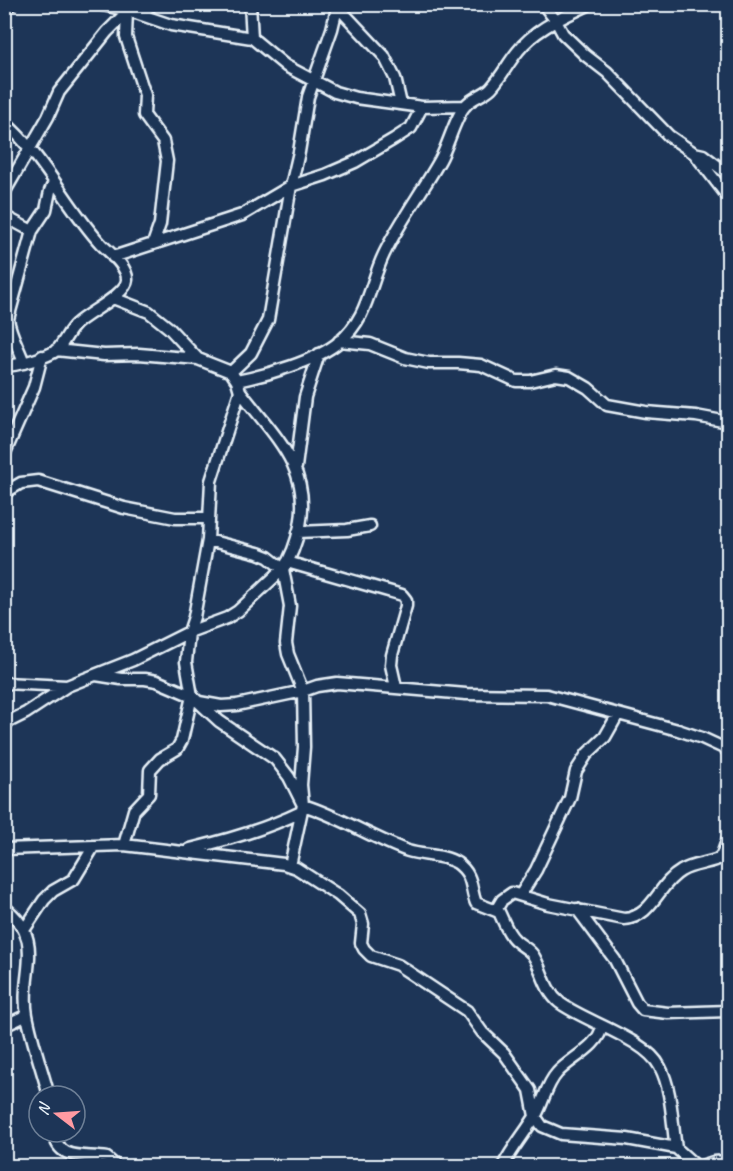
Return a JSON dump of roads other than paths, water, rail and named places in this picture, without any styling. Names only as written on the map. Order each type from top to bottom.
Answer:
[{"type":"street","points":[[4,7],[12,4]]},
{"type":"street","points":[[98,4],[171,25],[252,38],[286,66],[335,92],[356,98],[422,107],[465,106]]},
{"type":"street","points":[[141,15],[152,4]]},
{"type":"street","points":[[250,4],[252,38]]},
{"type":"street","points":[[543,4],[561,19]]},
{"type":"street","points":[[568,4],[561,19],[564,34],[585,55],[607,72],[669,136],[694,153],[729,197]]},
{"type":"street","points":[[236,382],[264,375],[319,354],[339,341],[358,321],[371,292],[382,258],[398,226],[441,158],[465,106],[489,90],[532,36],[590,4]]},
{"type":"street","points":[[302,808],[289,777],[275,759],[219,721],[196,699],[186,662],[189,632],[194,617],[208,540],[211,481],[236,382],[261,338],[268,320],[304,118],[313,80],[329,37],[337,5]]},
{"type":"street","points":[[337,5],[384,56],[395,78],[401,104]]},
{"type":"street","points":[[4,194],[48,117],[59,92],[107,32],[127,13]]},
{"type":"street","points":[[127,13],[126,37],[145,95],[144,115],[164,141],[166,161],[160,224],[153,244]]},
{"type":"street","points":[[113,257],[242,215],[291,186],[355,162],[411,128],[422,107]]},
{"type":"street","points":[[4,122],[31,148],[89,231],[124,269],[127,280],[124,288],[113,298],[74,325],[56,350]]},
{"type":"street","points":[[694,153],[704,155],[729,174]]},
{"type":"street","points":[[24,363],[8,319],[32,231],[46,210],[54,182]]},
{"type":"street","points":[[4,216],[32,231]]},
{"type":"street","points":[[113,298],[149,312],[169,328],[198,359],[236,382],[284,446],[296,468]]},
{"type":"street","points":[[339,341],[370,344],[405,358],[429,363],[481,365],[516,381],[530,381],[556,375],[569,377],[588,388],[607,405],[729,422]]},
{"type":"street","points":[[4,366],[24,363],[56,350],[104,355],[139,354],[198,359]]},
{"type":"street","points":[[4,724],[26,713],[67,686],[132,660],[189,632],[227,618],[238,611],[285,566],[298,532],[303,507],[296,468],[305,397],[319,354]]},
{"type":"street","points":[[4,455],[34,387],[42,356]]},
{"type":"street","points":[[4,493],[30,480],[124,508],[175,518],[208,518]]},
{"type":"street","points":[[298,532],[347,530],[370,526]]},
{"type":"street","points":[[208,540],[258,553],[285,566],[402,596],[406,600],[406,606],[391,664],[396,687]]},
{"type":"street","points":[[285,566],[290,606],[286,643],[303,691],[304,747],[302,808],[290,866]]},
{"type":"street","points":[[95,675],[156,681],[196,699],[221,706],[237,705],[337,683],[465,694],[547,695],[702,738],[729,750]]},
{"type":"street","points":[[4,683],[67,686]]},
{"type":"street","points":[[124,844],[134,810],[149,794],[151,767],[180,745],[196,699]]},
{"type":"street","points":[[521,894],[536,870],[570,798],[576,771],[587,754],[605,737],[618,714]]},
{"type":"street","points":[[178,852],[281,822],[302,808],[328,814],[409,852],[444,858],[456,863],[472,883],[476,903],[499,912],[515,940],[532,955],[545,985],[553,996],[627,1039],[659,1064],[667,1081],[676,1148]]},
{"type":"street","points":[[495,910],[508,894],[512,893],[548,904],[624,919],[631,918],[648,908],[673,876],[682,870],[718,859],[725,854],[729,838]]},
{"type":"street","points":[[4,849],[124,844],[290,866],[338,895],[360,914],[363,924],[361,943],[371,956],[398,965],[467,1011],[482,1032],[504,1053],[530,1090],[535,1116],[542,1126],[561,1134],[627,1139],[676,1148],[696,1167]]},
{"type":"street","points":[[24,930],[44,900],[53,891],[74,879],[94,846]]},
{"type":"street","points":[[4,907],[13,914],[28,938],[30,949],[27,1015],[46,1084]]},
{"type":"street","points":[[577,909],[615,960],[637,1003],[643,1010],[668,1013],[729,1011]]},
{"type":"street","points":[[4,1026],[27,1015]]},
{"type":"street","points":[[503,1167],[516,1142],[535,1116],[555,1075],[596,1040],[602,1026]]},
{"type":"street","points":[[56,1144],[65,1153],[107,1158],[116,1167]]},
{"type":"street","points":[[701,1167],[713,1162],[729,1161]]}]
